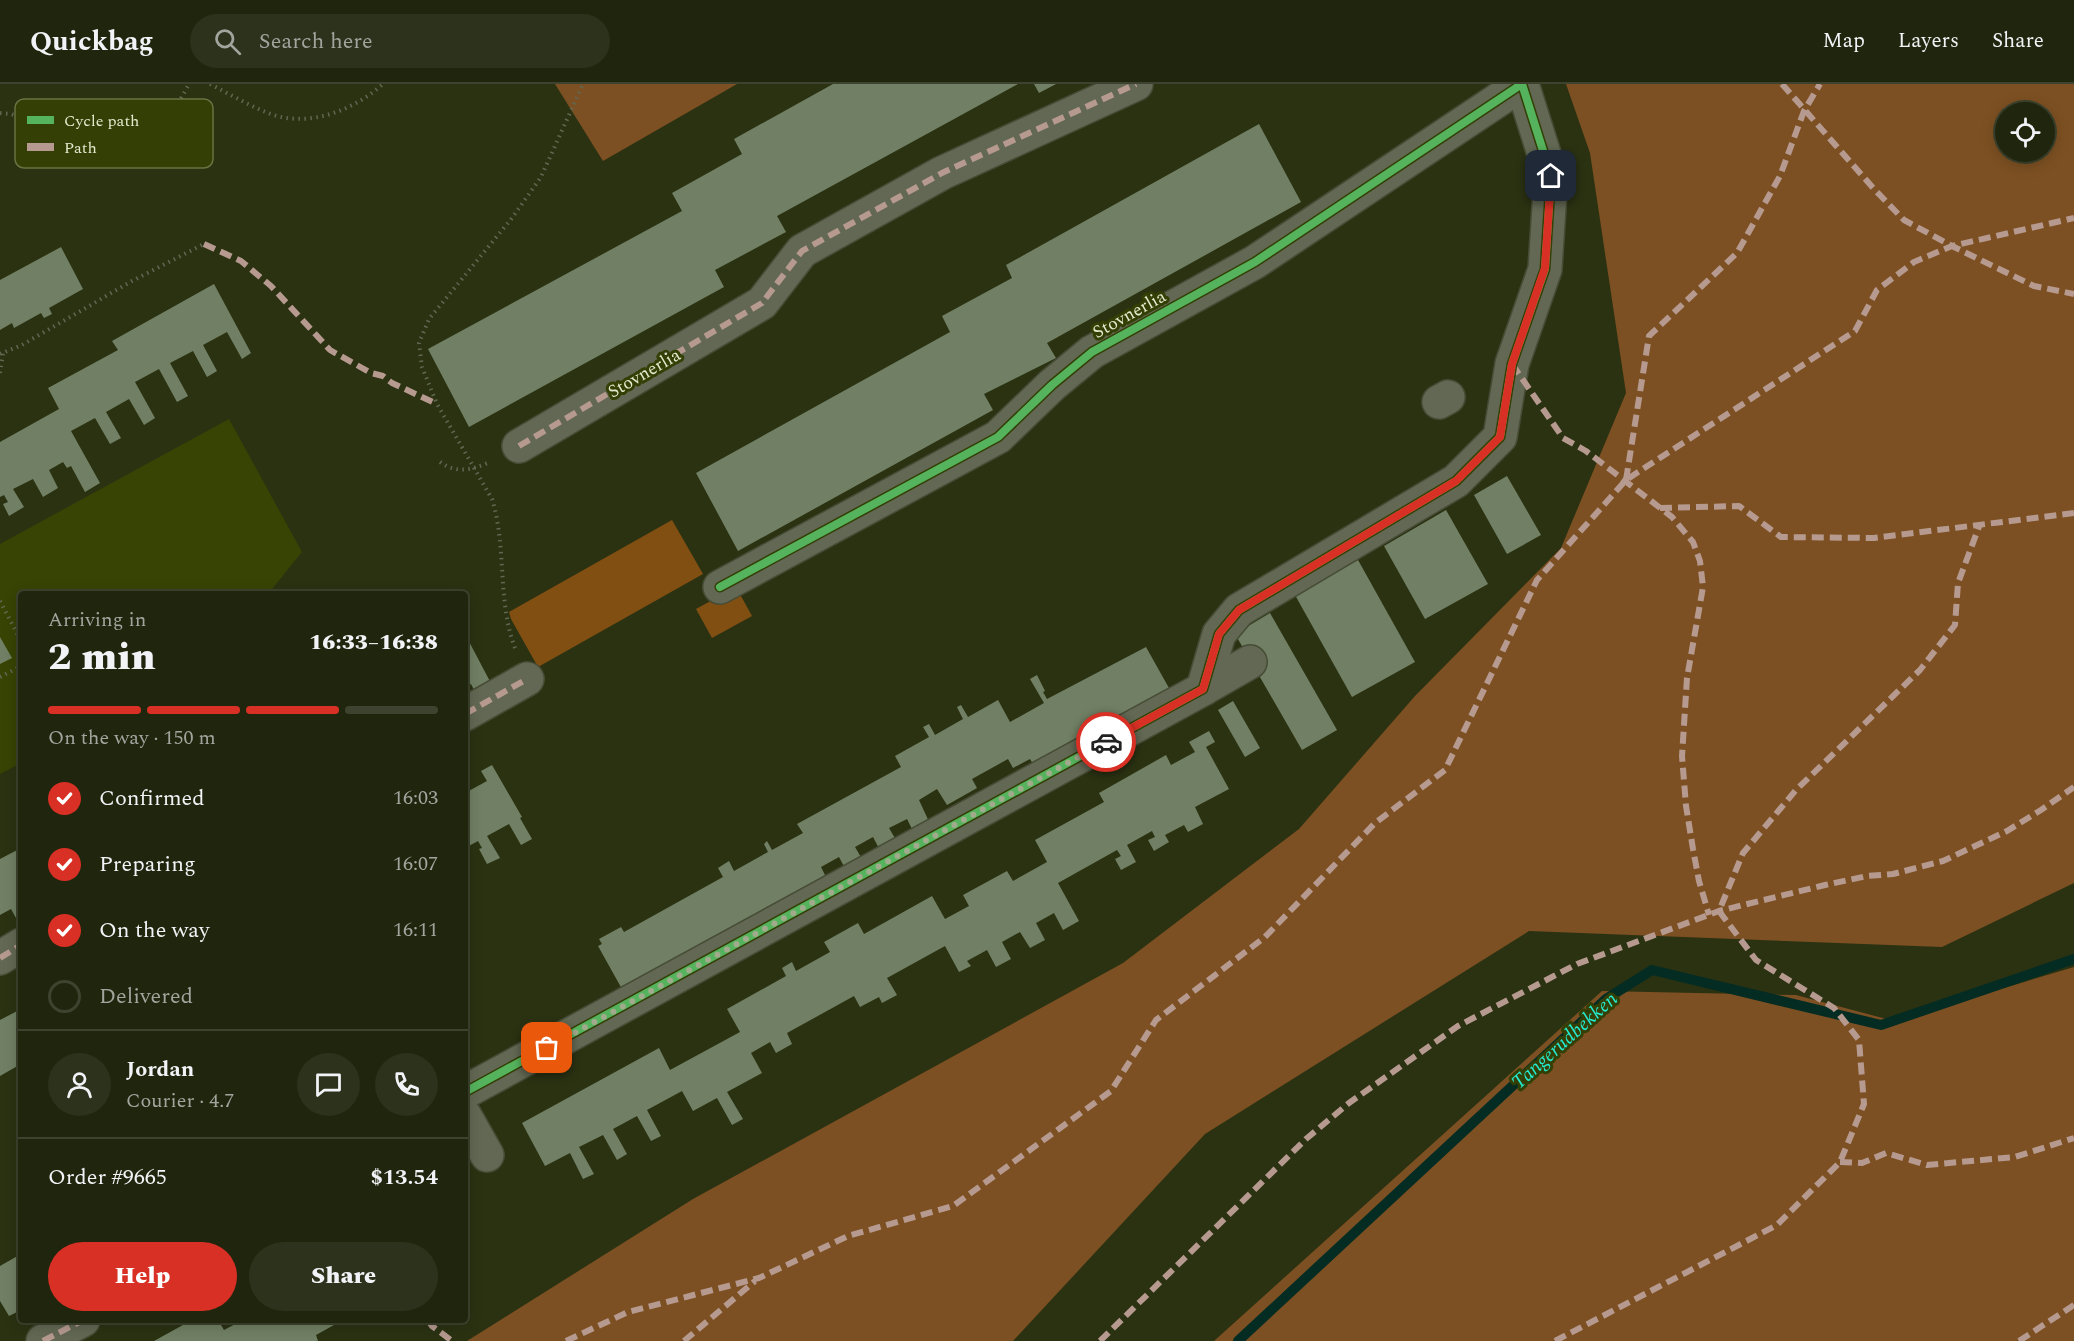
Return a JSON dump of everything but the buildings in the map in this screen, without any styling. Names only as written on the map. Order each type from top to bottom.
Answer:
[{"type":"street","name":"Stovnerlia","points":[[519,446],[762,303],[802,251],[942,173],[1136,84]]},
{"type":"street","name":"Stovnerlia","points":[[720,587],[998,436],[1052,385],[1092,352],[1255,262],[1522,84],[1551,176],[1545,268],[1512,364],[1500,437],[1456,481],[1239,610],[1219,634],[1203,689]]},
{"type":"street","points":[[468,1090],[1250,662]]},
{"type":"street","points":[[468,712],[527,679]]},
{"type":"street","points":[[0,958],[18,947]]},
{"type":"street","points":[[468,1121],[487,1155]]},
{"type":"street","points":[[43,1341],[77,1323]]},
{"type":"path","points":[[182,99],[189,84]]},
{"type":"path","points":[[210,84],[270,114],[296,119],[322,117],[348,109],[383,84]]},
{"type":"path","points":[[527,679],[507,623],[497,515],[492,499],[458,442],[430,388],[422,367],[419,343],[429,320],[512,218],[541,177],[583,84]]},
{"type":"path","points":[[0,113],[15,115]]},
{"type":"path","points":[[0,373],[1,353],[22,345],[132,281],[204,244]]},
{"type":"path","points":[[440,462],[456,470],[466,471],[509,453],[519,446]]},
{"type":"path","points":[[0,601],[18,635]]},
{"type":"path","points":[[0,678],[18,668]]},
{"type":"shaded area","points":[[555,84],[737,84],[603,161]]},
{"type":"shaded area","points":[[1566,84],[2074,84],[2074,883],[1942,947],[1529,931],[1205,1134],[1013,1341],[467,1341],[693,1199],[1123,963],[1299,829],[1415,696],[1561,548],[1626,393],[1590,153]]},
{"type":"shaded area","points":[[229,419],[302,552],[270,591],[18,591],[18,765],[0,774],[0,544]]},
{"type":"shaded area","points":[[672,520],[703,574],[538,667],[509,612]]},
{"type":"shaded area","points":[[736,587],[752,616],[712,638],[696,609]]},
{"type":"shaded area","points":[[2074,967],[2074,1341],[1214,1341],[1602,991],[1796,995],[1894,1021]]},
{"type":"waterway","name":"Tangerudbekken","points":[[1238,1341],[1606,999],[1652,970],[1881,1025],[2074,959]]},
{"type":"marked path","points":[[519,446],[762,303],[802,251],[942,173],[1136,84]]},
{"type":"marked path","points":[[1782,84],[1904,220],[2034,286],[2074,294]]},
{"type":"marked path","points":[[1626,480],[1649,336],[1737,253],[1780,176],[1804,111],[1820,84]]},
{"type":"marked path","points":[[566,1341],[628,1312],[759,1278],[848,1236],[953,1206],[1111,1091],[1156,1020],[1265,937],[1375,823],[1445,770],[1537,580],[1626,480],[1855,331],[1877,290],[1914,262],[1952,246],[2074,218]]},
{"type":"marked path","points":[[204,244],[241,261],[271,286],[330,350],[371,373],[383,376],[392,383],[437,404]]},
{"type":"marked path","points":[[1512,364],[1563,438],[1586,451],[1672,517],[1693,542],[1700,561],[1703,587],[1687,678],[1682,756],[1686,806],[1693,849],[1709,915]]},
{"type":"marked path","points":[[1660,508],[1739,506],[1781,537],[1874,538],[2074,513]]},
{"type":"marked path","points":[[1555,1341],[1777,1225],[1840,1162],[1864,1104],[1859,1040],[1834,1008],[1756,960],[1719,911],[1743,853],[1796,790],[1920,670],[1955,625],[1958,583],[1980,524]]},
{"type":"marked path","points":[[468,712],[527,679]]},
{"type":"marked path","points":[[1100,1341],[1306,1139],[1349,1103],[1458,1026],[1577,964],[1719,911],[1825,885],[1867,876],[1893,874],[1943,861],[2007,831],[2074,787]]},
{"type":"marked path","points":[[0,958],[18,947]]},
{"type":"marked path","points":[[1840,1162],[1862,1163],[1886,1153],[1927,1165],[2015,1157],[2074,1138]]},
{"type":"marked path","points":[[684,1341],[755,1281]]},
{"type":"marked path","points":[[2019,1341],[2074,1305]]},
{"type":"marked path","points":[[43,1341],[77,1323]]},
{"type":"marked path","points":[[430,1323],[452,1341]]},
{"type":"cycle path","points":[[720,587],[998,437],[1052,385],[1092,352],[1255,262],[1522,84]]},
{"type":"cycle path","points":[[468,1090],[1203,689],[1219,634],[1239,610],[1456,481],[1500,437],[1512,364],[1545,269],[1551,176],[1522,84]]},
{"type":"way so far","points":[[547,1048],[1106,742]]},
{"type":"route","points":[[1106,742],[1203,689],[1219,634],[1239,610],[1456,481],[1500,437],[1512,364],[1545,268],[1551,176]]}]
